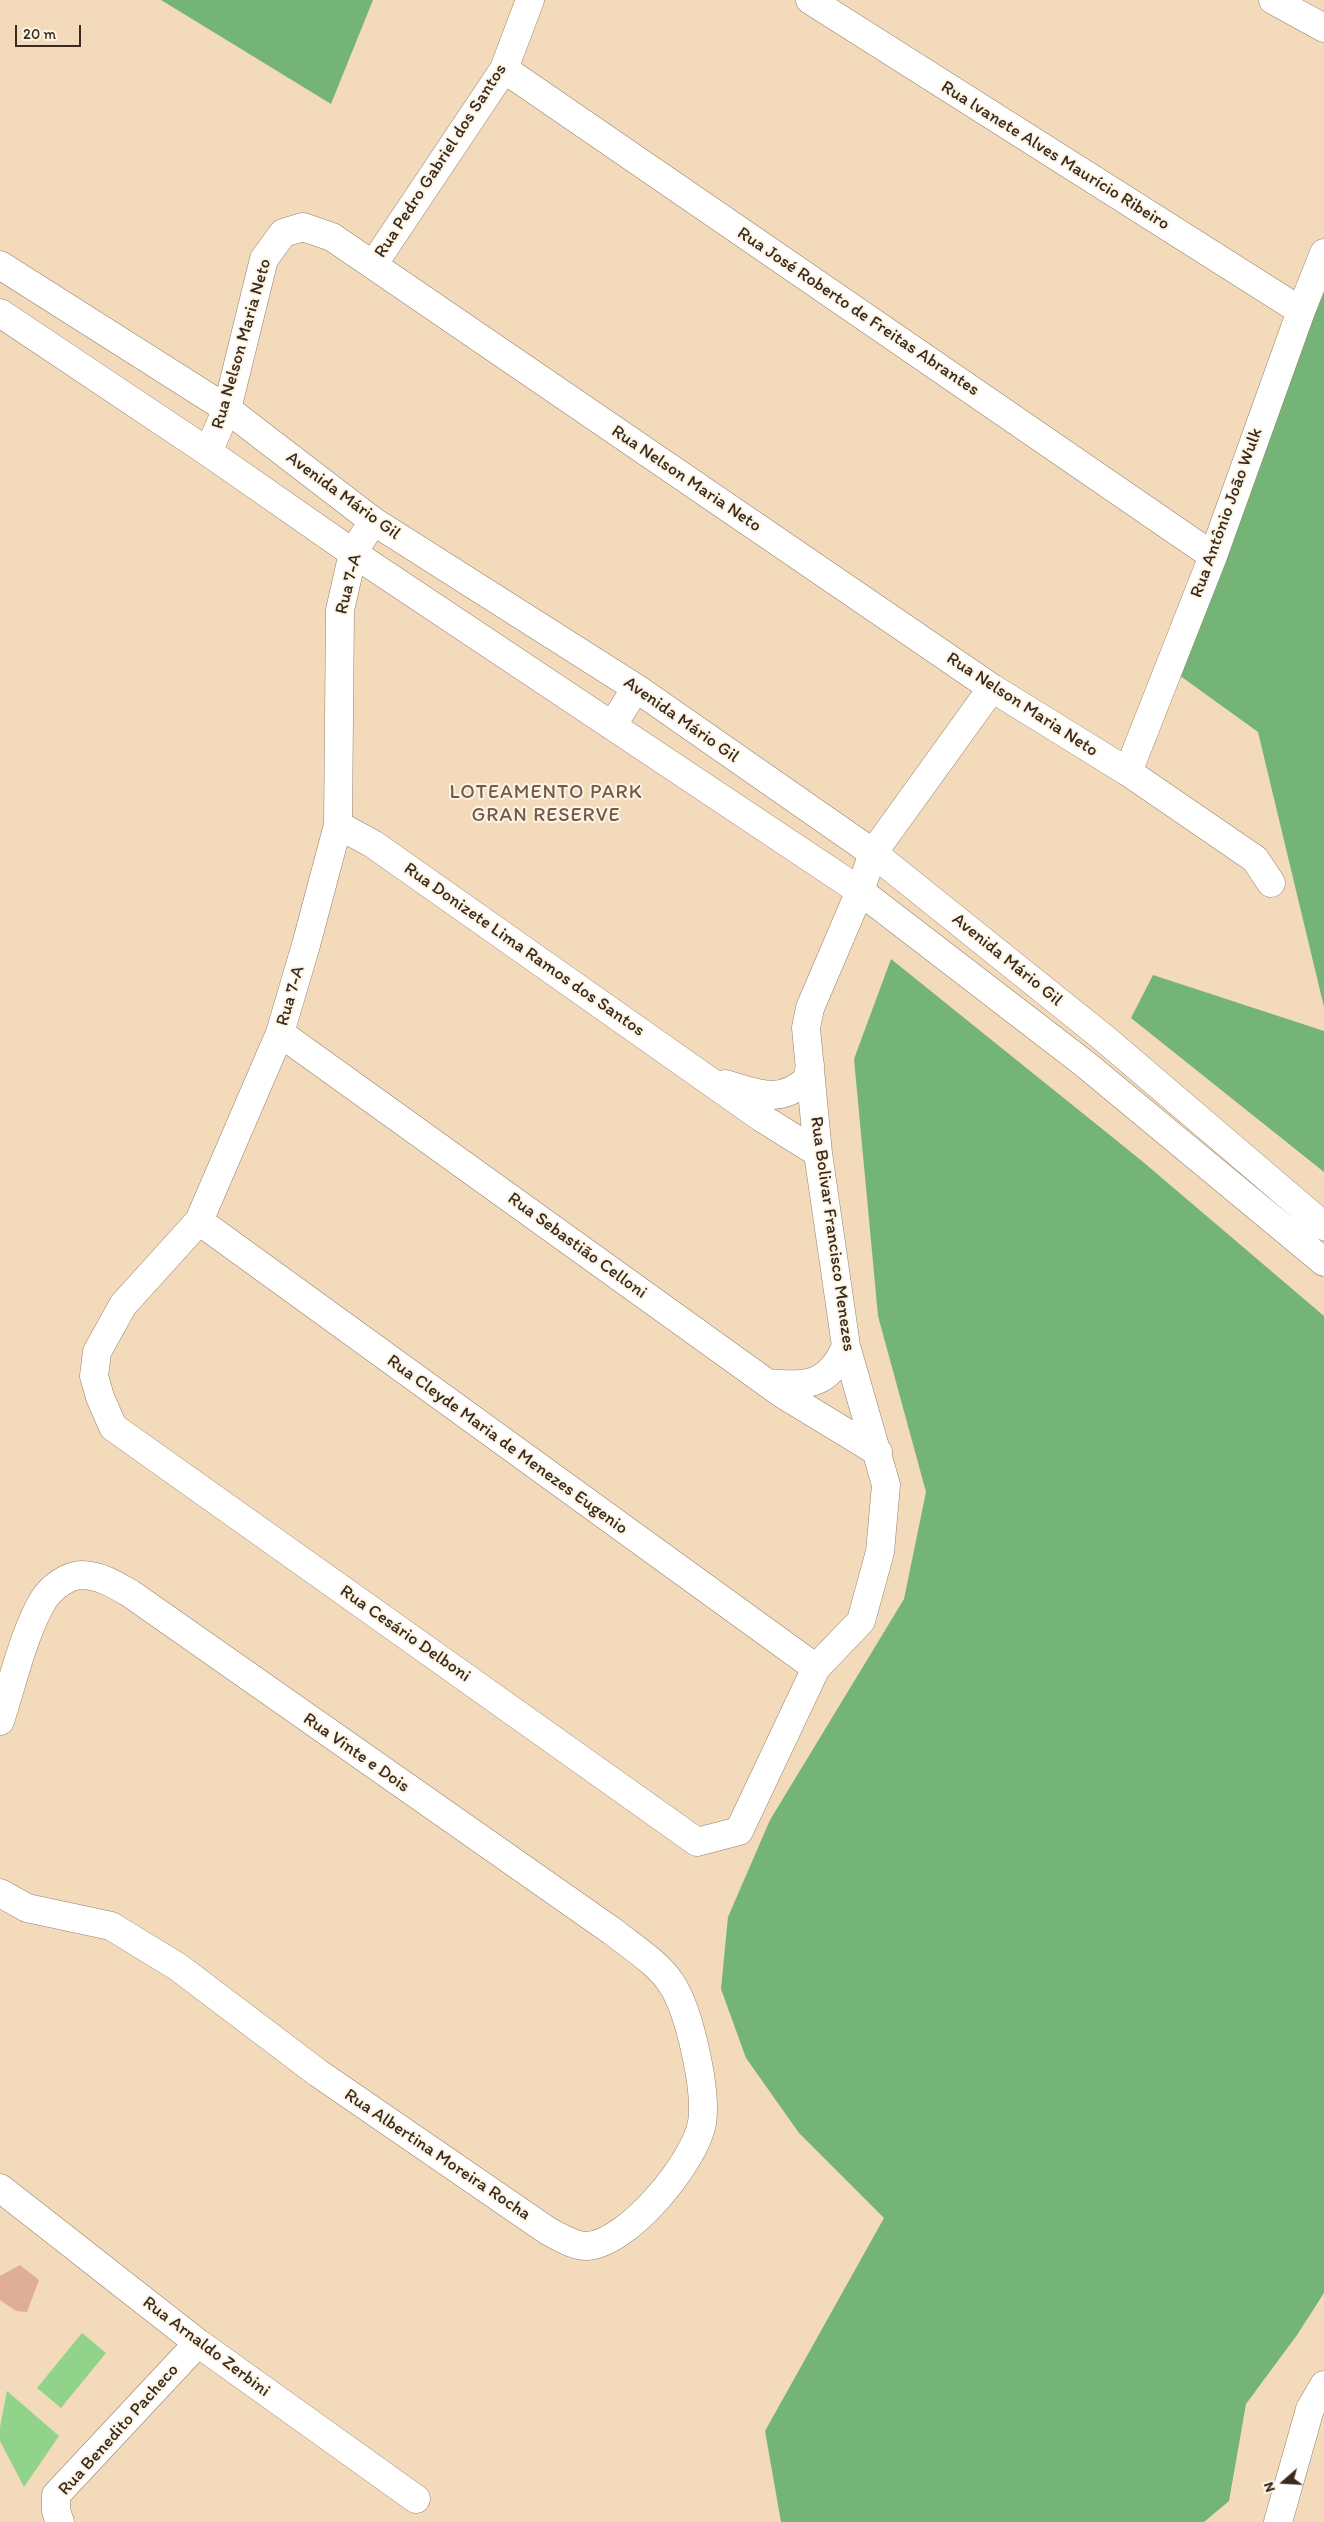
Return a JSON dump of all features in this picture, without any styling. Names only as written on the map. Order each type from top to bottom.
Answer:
[{"type":"street","name":"Rua Pedro Gabriel dos Santos","points":[[373,265],[504,69],[530,0]]},
{"type":"street","name":"Rua lvanete Alves Maurício Ribeiro","points":[[810,0],[1300,311]]},
{"type":"street","points":[[1273,0],[1324,28]]},
{"type":"street","name":"Rua José Roberto de Freitas Abrantes","points":[[504,69],[1213,556]]},
{"type":"street","name":"Rua Nelson Maria Neto","points":[[208,452],[226,409],[264,259],[283,233],[303,227],[332,237],[992,688],[1128,772],[1255,859],[1271,883]]},
{"type":"street","name":"Rua Antônio João Wulk","points":[[1128,772],[1213,556],[1300,311],[1324,253]]},
{"type":"street","points":[[0,306],[8,271]]},
{"type":"street","name":"Avenida Mário Gil","points":[[8,271],[226,409],[373,521],[636,688],[873,853],[1106,1039],[1320,1242]]},
{"type":"street","name":"Avenida Mário Gil","points":[[0,313],[208,452],[353,553],[860,891],[1320,1242]]},
{"type":"street","name":"Rua 7-A","points":[[113,1427],[100,1398],[94,1376],[97,1352],[123,1305],[199,1221],[280,1033],[338,825],[340,610],[353,553],[373,521]]},
{"type":"street","points":[[612,726],[636,688]]},
{"type":"street","name":"Rua Bolivar Francisco Menezes","points":[[697,1842],[739,1831],[816,1668],[860,1621],[880,1552],[886,1485],[846,1346],[818,1153],[806,1028],[810,1008],[860,891],[873,853],[992,688]]},
{"type":"street","name":"Rua Donizete Lima Ramos dos Santos","points":[[338,825],[372,844],[707,1079],[818,1153]]},
{"type":"street","name":"Rua Sebastião Celloni","points":[[280,1033],[767,1383],[878,1452]]},
{"type":"street","points":[[1085,1064],[1106,1039]]},
{"type":"street","points":[[707,1079],[778,1096],[795,1091],[808,1080],[810,1065]]},
{"type":"street","name":"Rua Cleyde Maria de Menezes Eugenio","points":[[199,1221],[816,1668]]},
{"type":"street","points":[[767,1383],[796,1386],[813,1383],[828,1374],[839,1362],[846,1346]]},
{"type":"street","name":"Rua Cesário Delboni","points":[[113,1427],[697,1842]]},
{"type":"street","name":"Rua Vinte e Dois","points":[[0,1721],[33,1622],[45,1598],[60,1583],[80,1575],[92,1576],[109,1582],[131,1594],[612,1931],[660,1969]]},
{"type":"street","name":"Rua Albertina Moreira Rocha","points":[[0,1893],[27,1908],[111,1926],[178,1967],[318,2073],[548,2231],[571,2243],[585,2246],[605,2242],[625,2229],[657,2198],[680,2172],[697,2141],[702,2122],[703,2097],[696,2055],[681,2002],[672,1984],[660,1969]]},
{"type":"street","name":"Rua Arnaldo Zerbini","points":[[0,2188],[198,2343],[416,2498]]},
{"type":"street","name":"Rua Benedito Pacheco","points":[[60,2522],[56,2511],[56,2495],[198,2343]]},
{"type":"street","points":[[1278,2522],[1310,2409],[1324,2386]]},
{"type":"green space","points":[[161,0],[373,0],[331,104]]},
{"type":"green space","points":[[1324,276],[1324,1007],[1258,732],[1179,675]]},
{"type":"green space","points":[[891,959],[1142,1161],[1324,1316],[1324,2293],[1297,2335],[1246,2404],[1229,2501],[1204,2522],[781,2522],[765,2431],[884,2218],[799,2133],[746,2058],[721,1989],[728,1917],[770,1820],[904,1599],[926,1492],[878,1316],[854,1059]]},
{"type":"green space","points":[[1153,975],[1324,1031],[1324,1172],[1131,1018]]},
{"type":"green space","points":[[82,2333],[106,2353],[61,2408],[37,2388]]},
{"type":"green space","points":[[7,2391],[59,2436],[24,2487],[0,2441],[0,2427]]},
{"type":"building","points":[[20,2265],[39,2280],[27,2312],[16,2311],[0,2300],[0,2276]]},
{"type":"district","name":"LOTEAMENTO PARK GRAN RESERVE","points":[[546,804]]}]
